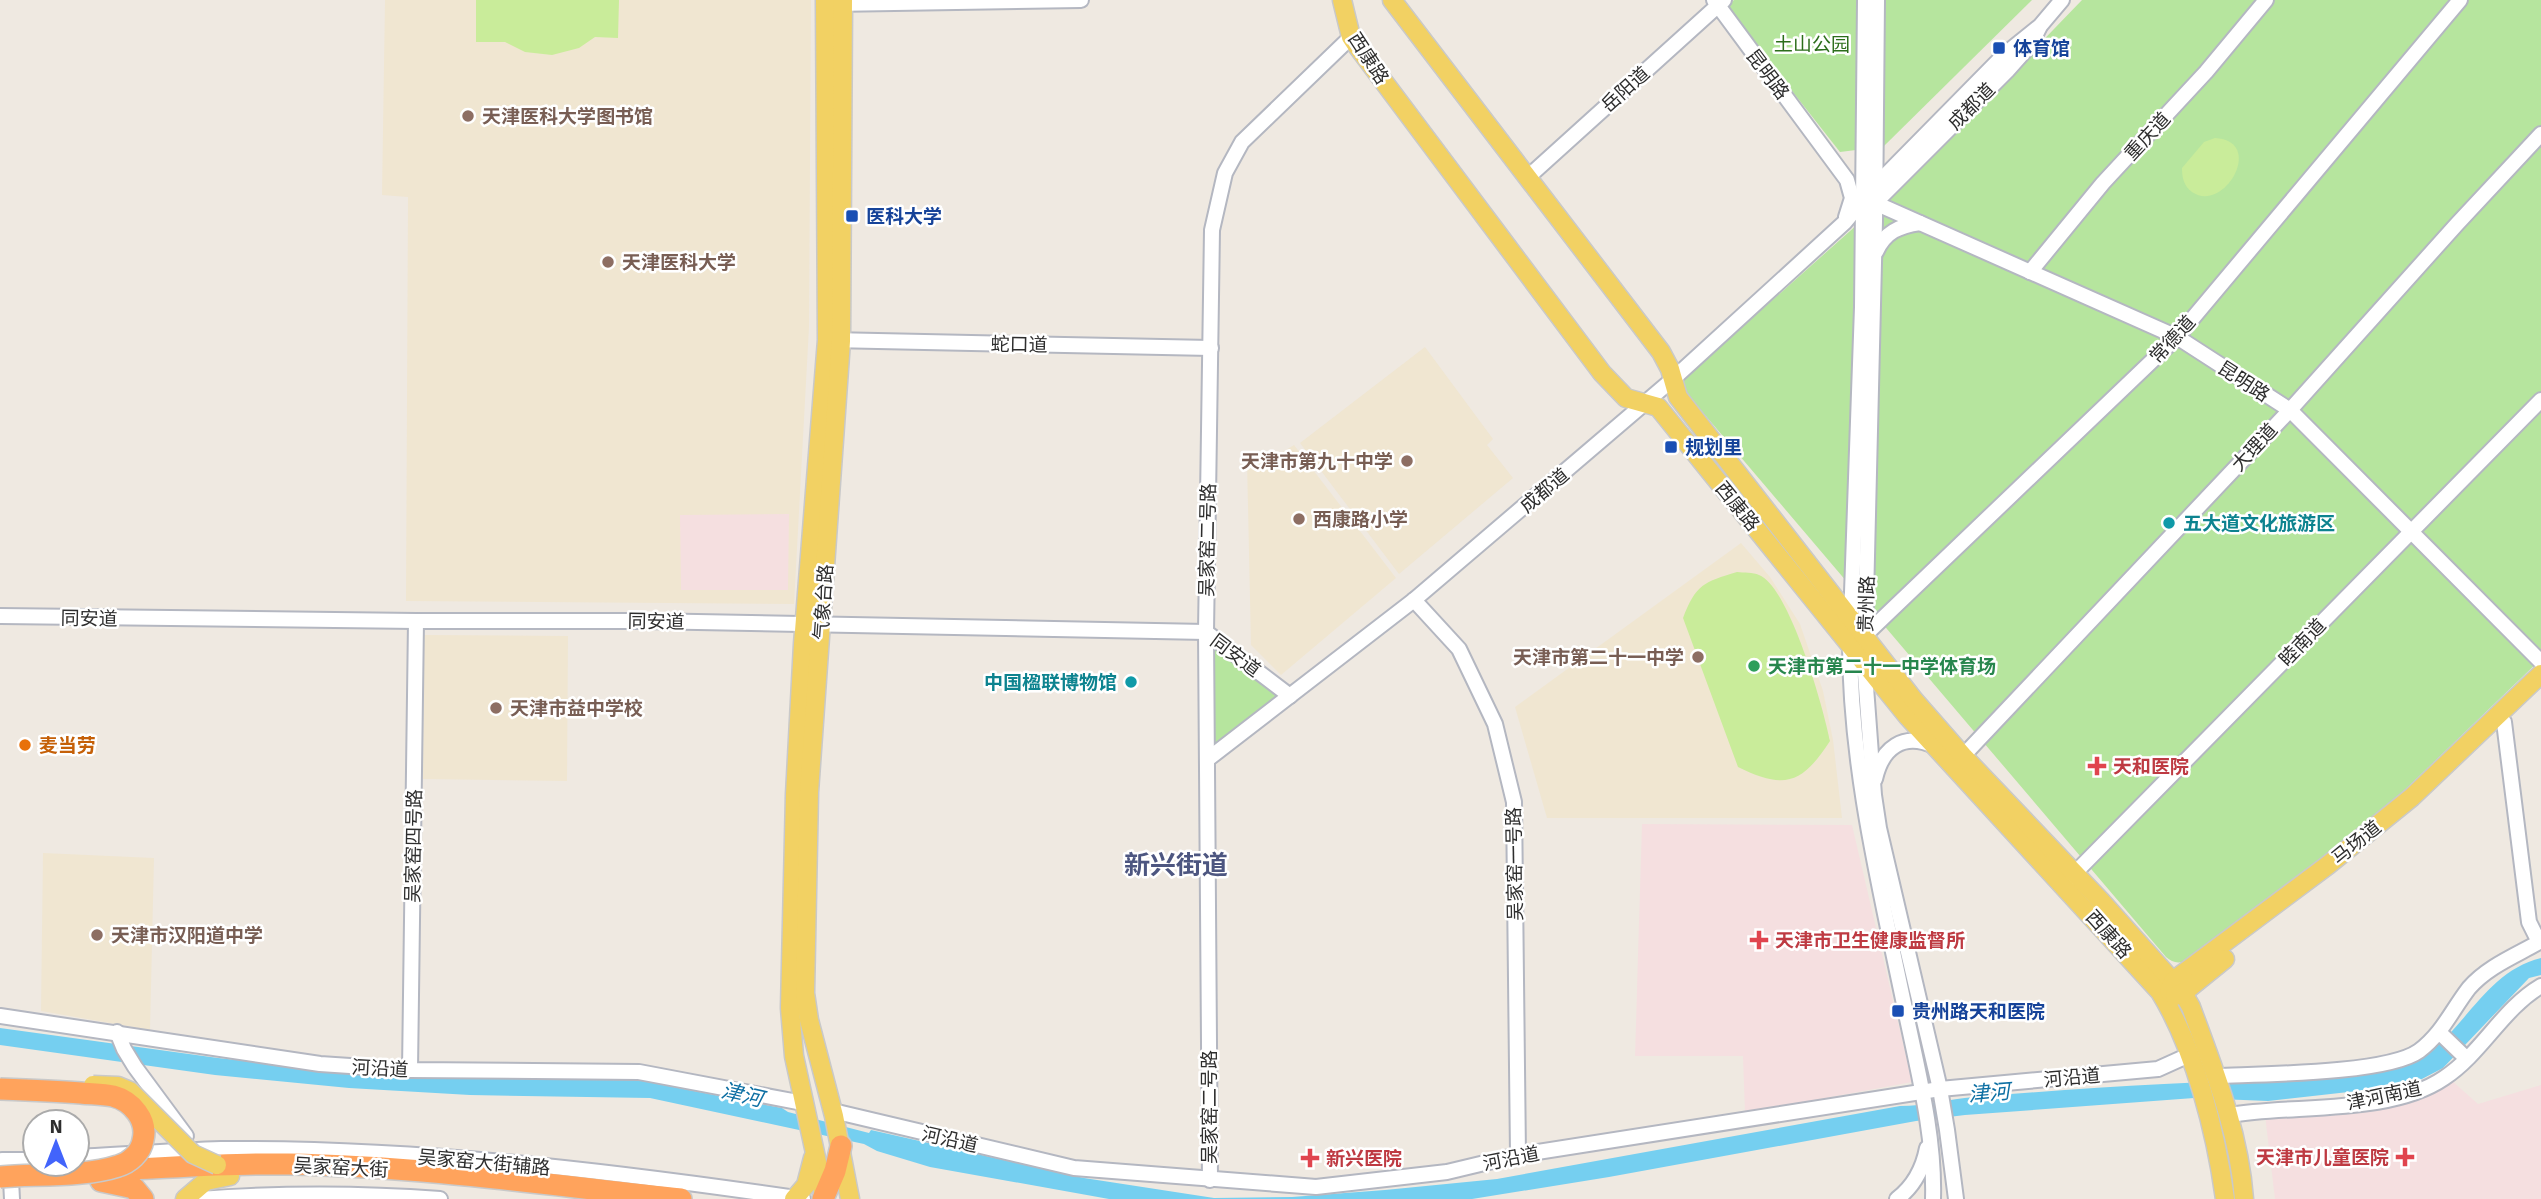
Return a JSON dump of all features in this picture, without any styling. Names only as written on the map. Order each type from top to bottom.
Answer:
[{"type":"highway","points":[[0,1089],[112,1096],[130,1104],[140,1117],[144,1130],[140,1148],[135,1156],[120,1166],[91,1170]]},
{"type":"highway","points":[[811,1198],[835,1171],[841,1146]]},
{"type":"highway","name":"吴家窑大街","points":[[91,1170],[222,1163],[286,1164],[428,1171],[681,1199]]},
{"type":"highway","name":"吴家窑大街","points":[[222,1163],[373,1179],[508,1189],[586,1199]]},
{"type":"highway","name":"吴家窑大街","points":[[3,1166],[21,1167]]},
{"type":"highway","points":[[91,1170],[134,1188],[143,1199]]},
{"type":"highway","name":"吴家窑大街","points":[[0,1187],[48,1178]]},
{"type":"main road","name":"西康路","points":[[1342,0],[1351,37],[1602,373],[1626,398],[1658,407],[1793,575],[1857,639],[1963,756],[2069,879],[2088,911],[2154,984],[2174,990]]},
{"type":"main road","name":"西康路","points":[[1394,1],[1661,352],[1678,397],[1851,617],[1864,662],[1938,748],[2152,959],[2174,990]]},
{"type":"main road","name":"气象台路","points":[[811,1198],[814,1148],[794,1056],[790,1008],[795,795],[813,624],[834,340],[834,2]]},
{"type":"main road","name":"气象台路","points":[[813,624],[805,993],[809,1020],[841,1146],[850,1199]]},
{"type":"main road","name":"马场道","points":[[2203,968],[2412,797],[2541,674]]},
{"type":"main road","name":"马场道","points":[[2174,990],[2399,821],[2541,686]]},
{"type":"main road","points":[[2152,959],[2173,970],[2203,968],[2199,1003],[2217,1076],[2230,1115],[2244,1199]]},
{"type":"main road","points":[[2174,990],[2217,1076]]},
{"type":"main road","points":[[2174,990],[2189,1055],[2210,1121],[2225,1199]]},
{"type":"main road","points":[[0,1080],[118,1086],[130,1091],[192,1154],[222,1163],[185,1199]]},
{"type":"main road","points":[[811,1198],[808,1180],[814,1148]]},
{"type":"street","points":[[834,2],[1081,0]]},
{"type":"street","name":"贵州路","points":[[1865,0],[1869,202],[1874,257],[1852,713],[1859,783],[1929,1133],[1933,1199]]},
{"type":"street","name":"贵州路","points":[[1851,617],[1862,307],[1869,202],[1874,187],[1877,0]]},
{"type":"street","name":"成都道","points":[[1874,187],[2004,55],[2040,26],[2062,0]]},
{"type":"street","name":"重庆道","points":[[2030,272],[2103,183],[2206,72],[2266,0]]},
{"type":"street","name":"常德道","points":[[1857,639],[2176,337],[2460,0]]},
{"type":"street","name":"昆明路","points":[[1718,2],[1847,180],[1852,198],[1844,222]]},
{"type":"street","name":"岳阳道","points":[[1527,178],[1718,2]]},
{"type":"street","name":"成都道","points":[[1208,759],[1414,600],[1647,402],[1869,202],[2023,53],[2040,26]]},
{"type":"street","name":"吴家窑二号路","points":[[1210,1180],[1206,632],[1212,230],[1226,173],[1242,142],[1351,37]]},
{"type":"street","name":"大理道","points":[[1963,756],[2290,410],[2456,223],[2541,134]]},
{"type":"street","points":[[1875,151],[1888,159],[1906,155]]},
{"type":"street","name":"昆明路","points":[[1869,202],[2176,337],[2290,410],[2541,662]]},
{"type":"street","points":[[1874,257],[1881,241],[1892,231],[1920,223]]},
{"type":"street","name":"蛇口道","points":[[834,340],[1211,348]]},
{"type":"street","name":"睦南道","points":[[2069,879],[2541,400]]},
{"type":"street","name":"吴家窑一号路","points":[[1414,600],[1459,649],[1495,724],[1514,802],[1518,1155]]},
{"type":"street","name":"同安道","points":[[0,616],[644,621],[1206,632],[1290,696]]},
{"type":"street","name":"吴家窑四号路","points":[[410,1070],[416,621]]},
{"type":"street","points":[[1864,662],[1874,794],[1885,856],[1940,1089],[1956,1199]]},
{"type":"street","points":[[2217,1076],[2323,1070],[2400,1061],[2417,1052],[2440,1033],[2470,987],[2506,960],[2540,941],[2529,922],[2504,722]]},
{"type":"street","points":[[1874,794],[1879,764],[1896,745],[1911,740],[1938,748]]},
{"type":"street","name":"津河南道","points":[[2230,1115],[2379,1100],[2417,1092],[2445,1077],[2524,996],[2541,986]]},
{"type":"street","name":"河沿道","points":[[0,1016],[320,1064],[410,1070],[639,1072],[805,1107]]},
{"type":"street","points":[[117,1032],[135,1067],[169,1116],[190,1140],[222,1163]]},
{"type":"street","points":[[2440,1033],[2466,1058]]},
{"type":"street","name":"河沿道","points":[[834,1114],[1074,1168],[1316,1187],[1447,1172],[1518,1155],[1940,1089],[2158,1069],[2189,1055]]},
{"type":"street","points":[[1897,1199],[1914,1182],[1919,1172],[1929,1133]]},
{"type":"street","name":"吴家窑大街辅路","points":[[91,1170],[222,1163],[325,1151],[455,1158],[811,1198]]},
{"type":"street","points":[[12,1199],[3,1166],[21,1163]]},
{"type":"street","points":[[201,1199],[316,1194],[440,1199]]},
{"type":"shaded area","name":"天津医科大学","points":[[385,0],[811,0],[809,327],[794,604],[406,601],[408,197],[382,195]]},
{"type":"shaded area","name":"天津市第九十中学","points":[[1425,347],[1493,439],[1487,445],[1513,478],[1399,574],[1300,443]]},
{"type":"shaded area","name":"西康路小学","points":[[1294,445],[1396,578],[1281,675],[1251,645],[1247,460],[1273,458]]},
{"type":"shaded area","points":[[789,514],[788,590],[681,590],[680,515]]},
{"type":"shaded area","name":"天津市第二十一中学","points":[[1741,543],[1770,577],[1800,624],[1823,691],[1833,740],[1842,818],[1547,818],[1515,707]]},
{"type":"shaded area","name":"天津市益中学校","points":[[424,635],[568,636],[567,781],[423,779]]},
{"type":"shaded area","name":"天津市卫生健康监督所","points":[[1642,824],[1852,825],[1912,1082],[1745,1113],[1743,1056],[1635,1056]]},
{"type":"shaded area","name":"天津市汉阳道中学","points":[[43,853],[154,858],[150,1030],[41,1011]]},
{"type":"shaded area","name":"天津市儿童医院","points":[[2451,1080],[2478,1104],[2541,1085],[2541,1199],[2275,1199],[2265,1115],[2373,1111]]},
{"type":"green space","points":[[476,0],[619,0],[618,38],[595,37],[579,48],[552,55],[525,52],[505,42],[476,42]]},
{"type":"green space","name":"土山公园","points":[[1734,0],[1858,0],[1856,150],[1840,152],[1726,7]]},
{"type":"green space","points":[[1884,0],[2032,0],[1884,146]]},
{"type":"green space","name":"五大道文化旅游区","points":[[2082,0],[2541,0],[2541,659],[2362,831],[2186,961],[2180,962],[2166,957],[1682,388],[1685,378],[1914,174]]},
{"type":"green space","points":[[2215,138],[2230,142],[2237,151],[2239,162],[2227,185],[2216,193],[2204,196],[2187,187],[2182,168],[2204,142]]},
{"type":"green space","name":"天津市第二十一中学体育场","points":[[1737,572],[1759,575],[1770,584],[1782,601],[1804,650],[1826,725],[1830,741],[1810,766],[1791,779],[1768,779],[1738,767],[1683,618],[1692,598],[1702,586]]},
{"type":"green space","points":[[1203,629],[1287,692],[1203,755]]},
{"type":"water","points":[[2541,958],[2541,975],[2529,978],[2443,1068],[2420,1080],[2393,1087],[2268,1101],[2194,1098],[1965,1115],[1916,1121],[1472,1199],[1109,1199],[930,1167],[877,1151],[864,1144],[650,1098],[470,1095],[349,1088],[215,1075],[0,1045],[0,1028],[218,1058],[349,1072],[632,1079],[782,1108],[788,1112],[869,1133],[871,1130],[1084,1178],[1214,1198],[1292,1197],[1497,1179],[1900,1106],[1965,1098],[2385,1070],[2425,1055],[2456,1027],[2501,978],[2520,966]]},
{"type":"place","name":"体育馆","points":[[1999,48]]},
{"type":"place","name":"天津医科大学图书馆","points":[[468,116]]},
{"type":"place","name":"医科大学","points":[[852,216]]},
{"type":"place","name":"天津医科大学","points":[[608,262]]},
{"type":"place","name":"规划里","points":[[1671,447]]},
{"type":"place","name":"天津市第九十中学","points":[[1407,461]]},
{"type":"place","name":"西康路小学","points":[[1299,519]]},
{"type":"place","name":"五大道文化旅游区","points":[[2169,523]]},
{"type":"place","name":"天津市第二十一中学","points":[[1698,657]]},
{"type":"place","name":"天津市第二十一中学体育场","points":[[1754,666]]},
{"type":"place","name":"中国楹联博物馆","points":[[1131,682]]},
{"type":"place","name":"天津市益中学校","points":[[496,708]]},
{"type":"place","name":"麦当劳","points":[[25,745]]},
{"type":"place","name":"天和医院","points":[[2097,766]]},
{"type":"place","name":"天津市汉阳道中学","points":[[97,935]]},
{"type":"place","name":"天津市卫生健康监督所","points":[[1759,940]]},
{"type":"place","name":"贵州路天和医院","points":[[1898,1011]]},
{"type":"place","name":"天津市儿童医院","points":[[2405,1157]]},
{"type":"place","name":"新兴医院","points":[[1310,1158]]},
{"type":"district","name":"新兴街道","points":[[1176,865]]},
{"type":"water label","name":"津河","points":[[1989,1093]]},
{"type":"water label","name":"津河","points":[[742,1095]]}]
